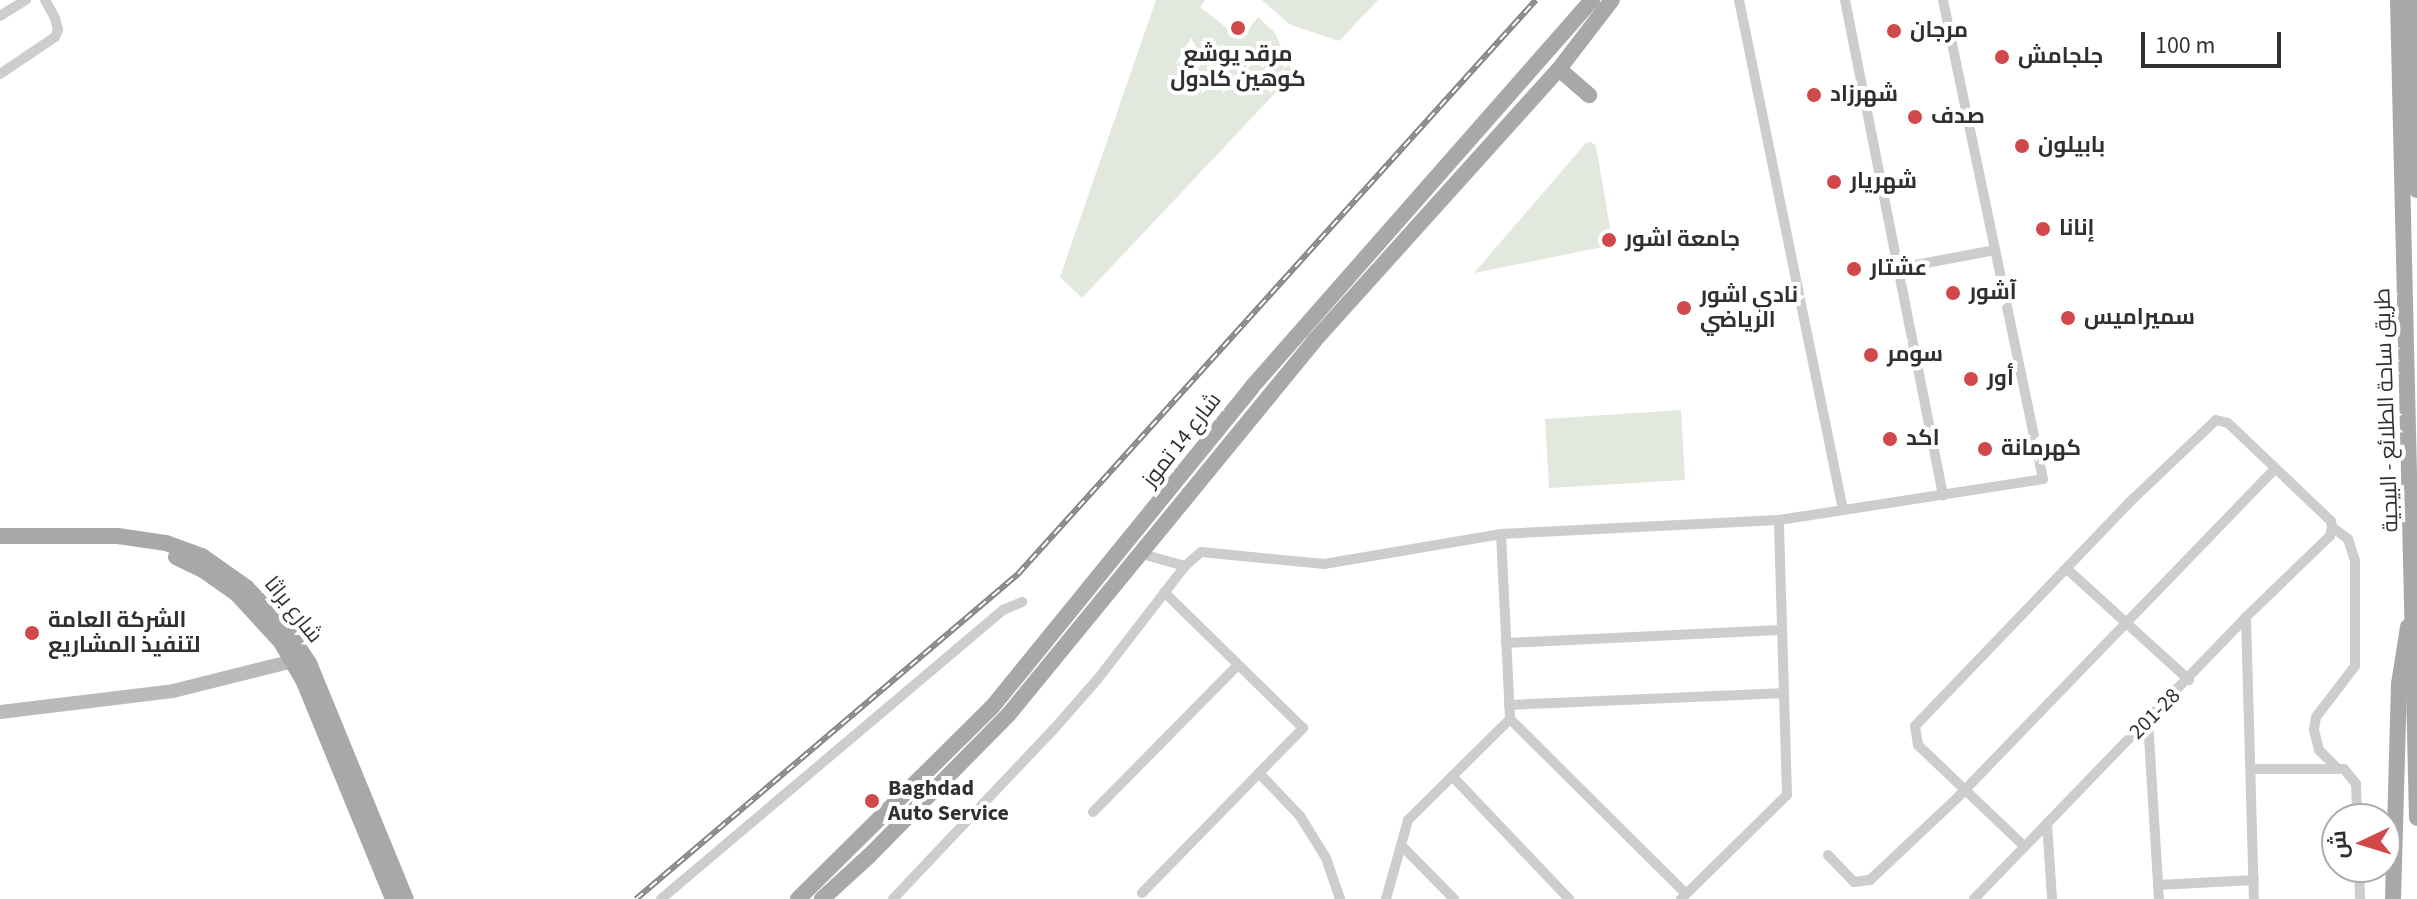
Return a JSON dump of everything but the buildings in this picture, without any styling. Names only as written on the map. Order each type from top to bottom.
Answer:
[{"type":"main road","name":"شارع 14 تموز","points":[[798,899],[993,706],[1088,593],[1251,388],[1592,0]]},
{"type":"main road","name":"شارع 14 تموز","points":[[822,899],[862,864],[1009,714],[1314,341],[1559,69],[1612,0]]},
{"type":"main road","name":"طريق ساحة الطلائع - البيجية","points":[[2398,0],[2414,577],[2417,818]]},
{"type":"main road","points":[[2412,0],[2417,190]]},
{"type":"main road","points":[[1559,69],[1589,95]]},
{"type":"main road","name":"شارع براثا","points":[[0,536],[118,536],[157,541],[202,556],[246,587],[286,629],[309,663],[406,899]]},
{"type":"main road","name":"شارع براثا","points":[[0,545],[118,545],[188,562],[249,606],[266,622],[293,661],[393,899]]},
{"type":"main road","points":[[2393,899],[2399,684],[2414,577]]},
{"type":"street","points":[[0,16],[26,0]]},
{"type":"street","points":[[0,74],[55,37],[58,30],[55,18],[45,0]]},
{"type":"street","points":[[1739,0],[1843,510]]},
{"type":"street","points":[[1845,0],[1943,495]]},
{"type":"street","points":[[893,899],[1097,680],[1185,566],[1201,552],[1324,564],[1501,534],[1779,520],[2043,479],[1943,0]]},
{"type":"street","points":[[1899,268],[1995,250]]},
{"type":"street","points":[[2024,846],[1918,745],[1915,726],[2190,441],[2216,420],[2228,423],[2331,521],[2332,527],[2348,539],[2355,561],[2358,619],[2355,666],[2316,717],[2314,730],[2319,750],[2335,766]]},
{"type":"street","points":[[1828,855],[1854,882],[1870,880],[1965,788],[2274,470]]},
{"type":"street","points":[[1501,534],[1510,719],[1683,897],[1787,795],[1779,520]]},
{"type":"street","name":"201-28","points":[[1974,899],[2189,680],[2246,617],[2330,536],[2332,527]]},
{"type":"street","points":[[1142,554],[1185,566]]},
{"type":"street","points":[[2067,569],[2189,680]]},
{"type":"street","points":[[1142,893],[1303,728],[1164,592]]},
{"type":"street","points":[[661,899],[1003,610],[1022,602]]},
{"type":"street","points":[[2246,617],[2254,899]]},
{"type":"street","points":[[1506,643],[1782,630]]},
{"type":"street","points":[[0,712],[173,691],[293,661]]},
{"type":"street","points":[[1093,812],[1238,665]]},
{"type":"street","points":[[1509,705],[1784,693]]},
{"type":"street","points":[[1386,899],[1408,820],[1510,719]]},
{"type":"street","points":[[2148,720],[2159,899]]},
{"type":"street","points":[[2252,769],[2335,766],[2348,771],[2354,779],[2356,803]]},
{"type":"street","points":[[1259,773],[1300,816],[1326,858],[1340,899]]},
{"type":"street","points":[[1452,776],[1569,899]]},
{"type":"street","points":[[2047,823],[2052,899]]},
{"type":"street","points":[[1401,845],[1454,899]]},
{"type":"street","points":[[2158,885],[2254,880]]},
{"type":"shaded area","points":[[1156,0],[1205,0],[1200,7],[1241,39],[1258,17],[1275,33],[1293,74],[1082,298],[1060,277]]},
{"type":"shaded area","points":[[1262,0],[1378,0],[1339,41],[1289,24]]},
{"type":"shaded area","points":[[1586,143],[1596,146],[1613,245],[1474,273]]},
{"type":"shaded area","points":[[1681,410],[1685,480],[1549,488],[1545,419]]},
{"type":"railway","points":[[636,899],[1018,574],[1536,0]]},
{"type":"place","name":"مرقد يوشع كوهين كادول","points":[[1238,28]]},
{"type":"place","name":"مرجان","points":[[1894,31]]},
{"type":"place","name":"جلجامش","points":[[2002,57]]},
{"type":"place","name":"شهرزاد","points":[[1814,95]]},
{"type":"place","name":"صدف","points":[[1915,117]]},
{"type":"place","name":"بابيلون","points":[[2022,146]]},
{"type":"place","name":"شهريار","points":[[1834,182]]},
{"type":"place","name":"إنانا","points":[[2043,229]]},
{"type":"place","name":"جامعة اشور","points":[[1609,240]]},
{"type":"place","name":"عشتار","points":[[1854,269]]},
{"type":"place","name":"آشور","points":[[1953,293]]},
{"type":"place","name":"نادي اشور الرياضي","points":[[1684,308]]},
{"type":"place","name":"سميراميس","points":[[2068,318]]},
{"type":"place","name":"سومر","points":[[1871,355]]},
{"type":"place","name":"أور","points":[[1971,379]]},
{"type":"place","name":"اكد","points":[[1890,439]]},
{"type":"place","name":"كهرمانة","points":[[1985,449]]},
{"type":"place","name":"الشركة العامة لتنفيذ المشاريع","points":[[32,633]]},
{"type":"place","name":"Baghdad Auto Service","points":[[872,801]]}]
